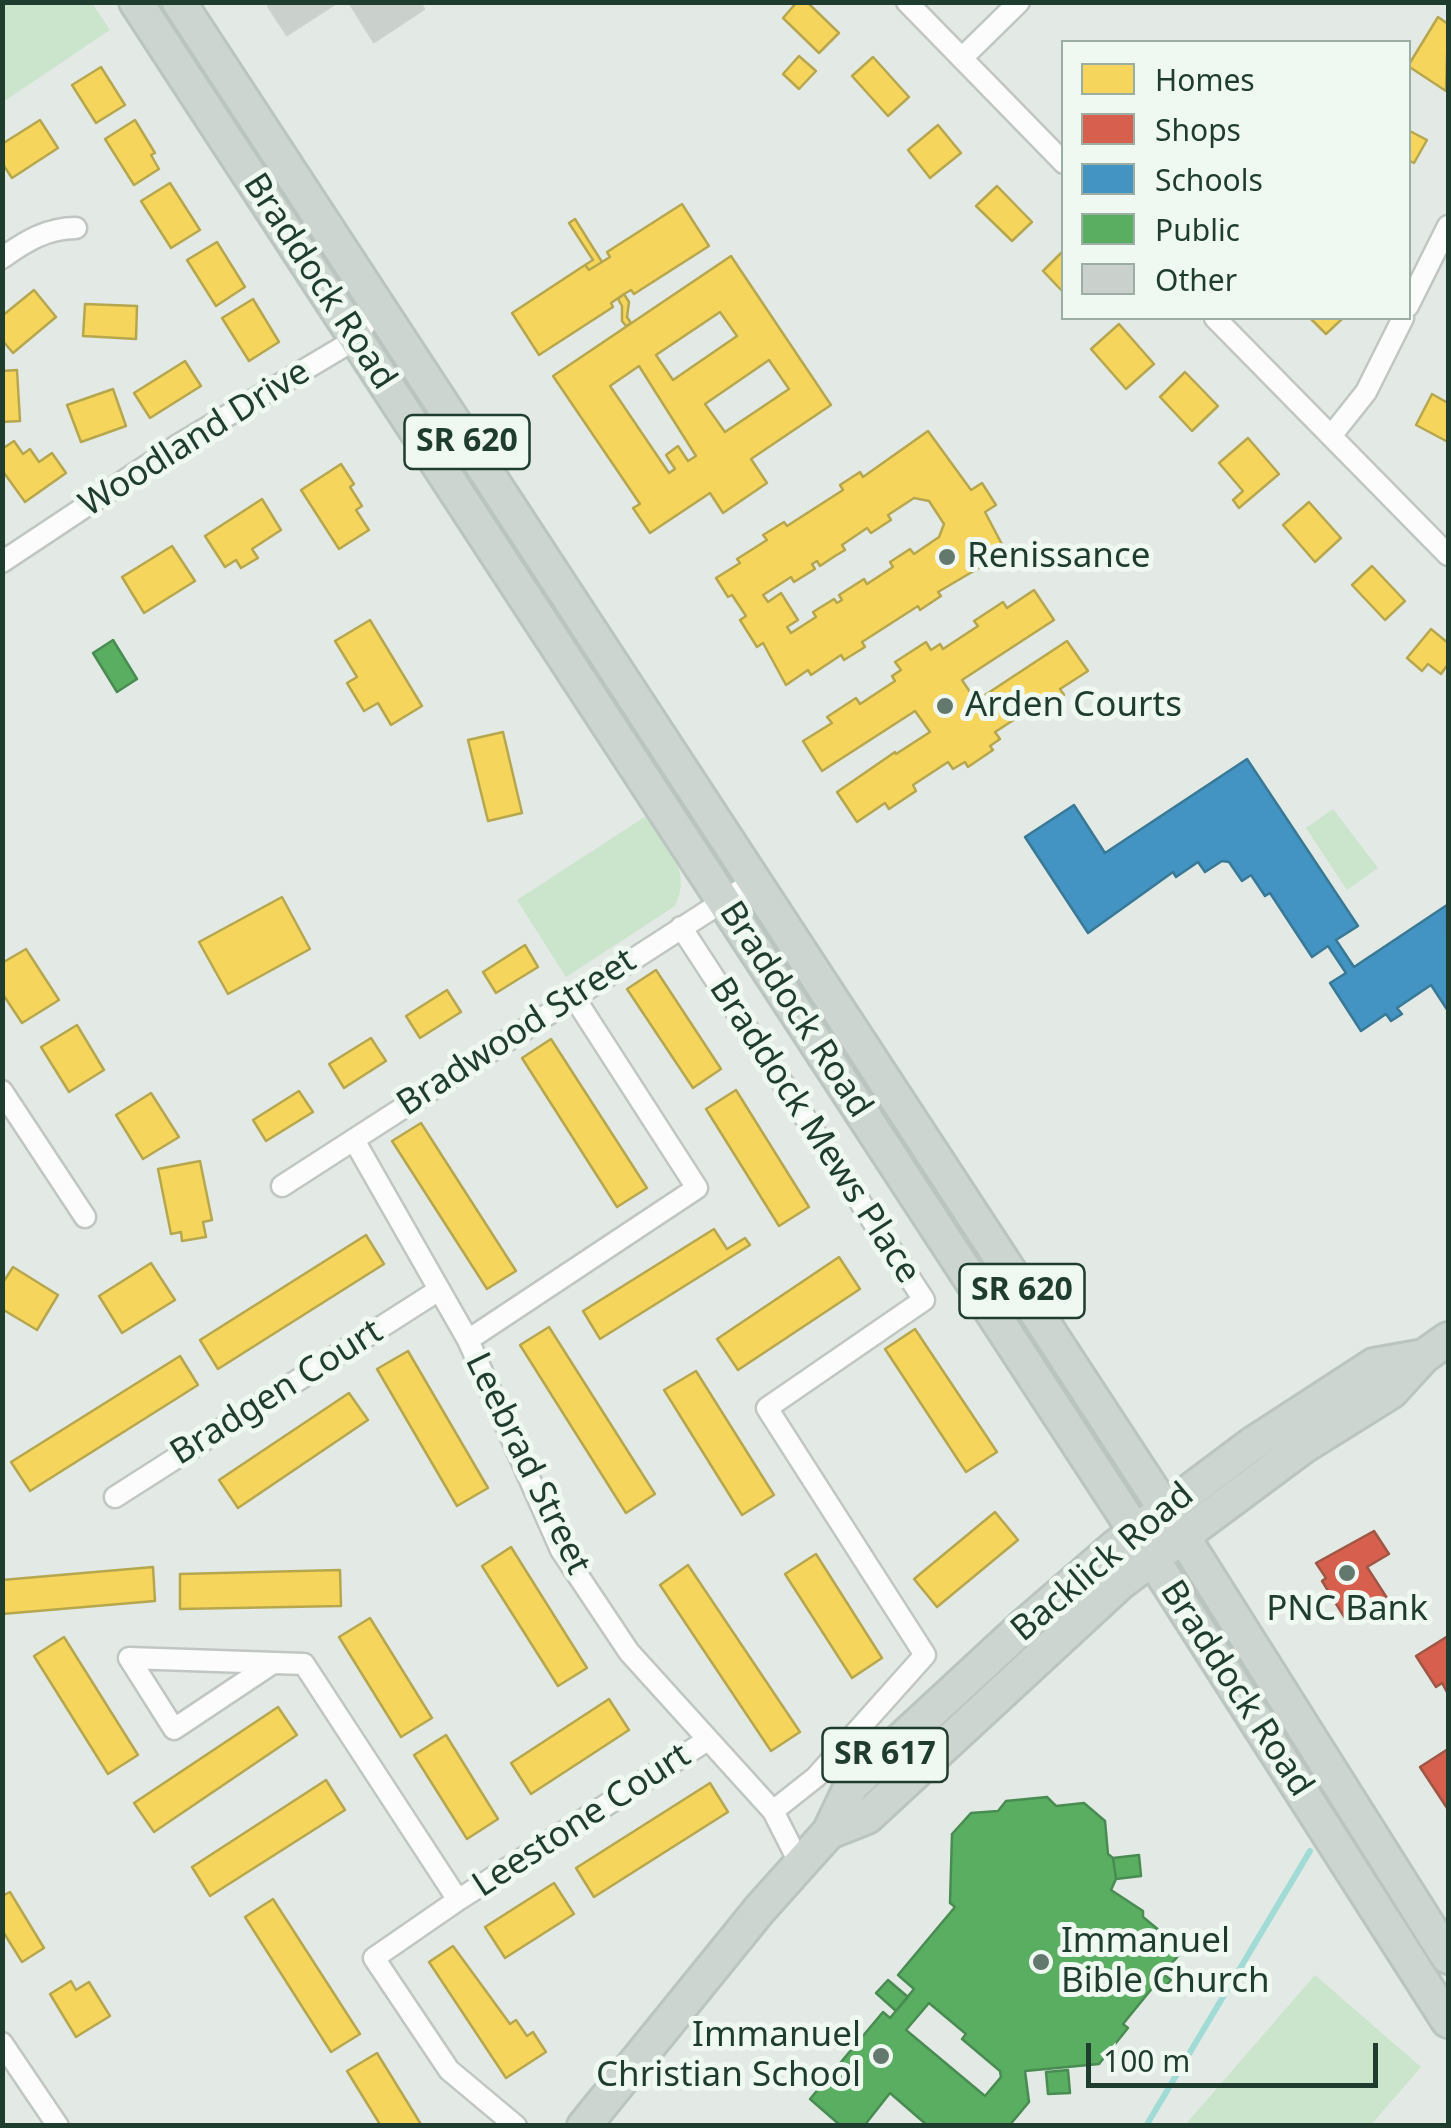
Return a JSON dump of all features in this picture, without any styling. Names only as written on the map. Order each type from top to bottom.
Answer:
[{"type":"main road","name":"Braddock Road","points":[[136,2],[1144,1545],[1448,2021]]},
{"type":"main road","name":"Braddock Road","points":[[179,2],[1173,1522],[1448,1957]]},
{"type":"main road","name":"Backlick Road","points":[[584,2126],[829,1832],[852,1786],[1026,1624],[1173,1522],[1391,1392],[1436,1348]]},
{"type":"street","points":[[907,2],[1061,160]]},
{"type":"street","points":[[962,58],[1019,2]]},
{"type":"street","points":[[1411,300],[1448,226]]},
{"type":"street","points":[[2,258],[55,228],[76,228]]},
{"type":"street","name":"Woodland Drive","points":[[4,557],[178,445],[356,339],[377,306]]},
{"type":"street","points":[[1217,320],[1448,555]]},
{"type":"street","points":[[1332,436],[1366,392],[1402,320]]},
{"type":"street","name":"Bradwood Street","points":[[282,1186],[753,882]]},
{"type":"street","name":"Braddock Mews Place","points":[[680,927],[924,1300],[768,1408],[926,1655],[816,1777],[774,1812]]},
{"type":"street","points":[[468,1340],[696,1188],[574,996]]},
{"type":"street","points":[[2,1091],[86,1217]]},
{"type":"street","name":"Leebrad Street","points":[[354,1140],[468,1340],[561,1550],[629,1652],[774,1812],[800,1864]]},
{"type":"street","name":"Bradgen Court","points":[[115,1496],[440,1290]]},
{"type":"street","points":[[270,1665],[174,1729],[129,1658],[304,1664],[458,1900]]},
{"type":"street","name":"Leestone Court","points":[[516,2126],[450,2070],[374,1958],[706,1741]]},
{"type":"street","points":[[2,2043],[58,2126]]},
{"type":"green space","points":[[3,2],[92,3],[110,30],[3,102]]},
{"type":"green space","points":[[1333,809],[1378,868],[1347,890],[1306,828]]},
{"type":"green space","points":[[646,816],[679,869],[680,893],[675,906],[566,977],[517,900]]},
{"type":"green space","points":[[1315,1975],[1421,2067],[1371,2125],[1185,2125]]},
{"type":"building: Homes","points":[[797,2],[807,2],[839,33],[819,53],[783,18]]},
{"type":"building: Homes","points":[[1438,17],[1448,24],[1446,91],[1411,68],[1411,61]]},
{"type":"building: Homes","points":[[799,56],[816,71],[799,89],[783,74]]},
{"type":"building: Homes","points":[[873,57],[909,97],[888,116],[852,76]]},
{"type":"building: Homes","points":[[101,67],[125,105],[96,123],[72,85]]},
{"type":"building: Homes","points":[[40,120],[58,148],[12,178],[2,163],[2,144]]},
{"type":"building: Homes","points":[[135,120],[155,153],[151,155],[159,169],[134,185],[105,139]]},
{"type":"building: Homes","points":[[938,125],[961,153],[930,178],[908,150]]},
{"type":"building: Homes","points":[[1411,132],[1427,140],[1414,163],[1411,162]]},
{"type":"building: Homes","points":[[170,183],[200,230],[171,248],[141,201]]},
{"type":"building: Homes","points":[[997,186],[1032,222],[1012,241],[976,206]]},
{"type":"building: Homes","points":[[682,204],[709,246],[634,294],[631,290],[624,294],[611,303],[613,307],[539,355],[512,313],[585,265],[589,270],[610,257],[607,252]]},
{"type":"building: Homes","points":[[575,219],[602,262],[589,270],[585,265],[593,260],[569,223]]},
{"type":"building: Homes","points":[[217,242],[245,287],[216,306],[187,260]]},
{"type":"building: Homes","points":[[1061,253],[1061,290],[1043,271]]},
{"type":"building: Homes","points":[[731,256],[831,405],[751,459],[767,483],[723,513],[710,493],[650,533],[633,508],[640,504],[553,376]],"holes":[[[720,312],[737,336],[673,380],[656,355]],[[769,360],[789,389],[725,432],[705,404]],[[639,366],[696,456],[688,461],[678,446],[666,455],[675,469],[669,473],[610,386]]]},
{"type":"building: Homes","points":[[34,290],[56,317],[13,353],[2,340],[2,316]]},
{"type":"building: Homes","points":[[624,294],[631,323],[626,326],[618,299]]},
{"type":"building: Homes","points":[[253,299],[279,342],[249,361],[222,318]]},
{"type":"building: Homes","points":[[85,304],[137,306],[136,339],[83,336]]},
{"type":"building: Homes","points":[[1312,320],[1341,320],[1326,334]]},
{"type":"building: Homes","points":[[1119,324],[1154,364],[1126,389],[1091,349]]},
{"type":"building: Homes","points":[[185,361],[201,386],[150,418],[134,393]]},
{"type":"building: Homes","points":[[17,370],[20,421],[2,422],[2,371]]},
{"type":"building: Homes","points":[[1185,372],[1218,406],[1192,431],[1160,397]]},
{"type":"building: Homes","points":[[113,389],[126,426],[81,442],[67,405]]},
{"type":"building: Homes","points":[[1432,394],[1448,403],[1448,442],[1416,425]]},
{"type":"building: Homes","name":"Renissance","points":[[928,431],[971,490],[982,483],[996,505],[985,512],[1006,552],[938,592],[941,596],[920,610],[918,606],[862,642],[865,647],[844,660],[841,655],[811,675],[808,670],[786,685],[763,643],[757,647],[740,620],[746,616],[716,578],[767,540],[763,535],[784,522],[787,526],[843,490],[840,485],[860,472],[863,477]],"holes":[[[914,498],[929,501],[944,524],[939,537],[914,554],[910,549],[890,562],[893,567],[867,584],[864,579],[839,595],[842,600],[837,603],[834,599],[813,612],[816,617],[791,633],[787,627],[798,620],[781,593],[768,602],[763,595],[791,577],[794,582],[815,569],[812,564],[817,561],[820,566],[845,550],[842,545],[867,528],[871,533],[891,520],[888,515]]]},
{"type":"building: Homes","points":[[1248,438],[1279,474],[1239,508],[1233,500],[1243,491],[1219,463]]},
{"type":"building: Homes","points":[[14,441],[23,454],[30,449],[39,462],[52,453],[66,473],[25,502],[2,470],[2,449]]},
{"type":"building: Homes","points":[[341,464],[362,506],[356,510],[369,530],[339,549],[301,490]]},
{"type":"building: Homes","points":[[262,499],[281,530],[252,549],[258,558],[241,568],[236,560],[225,567],[205,536]]},
{"type":"building: Homes","points":[[1309,502],[1341,538],[1315,562],[1283,525]]},
{"type":"building: Homes","points":[[172,546],[195,581],[144,613],[122,577]]},
{"type":"building: Homes","points":[[1372,566],[1405,601],[1385,620],[1352,585]]},
{"type":"building: Homes","name":"Arden Courts","points":[[1034,590],[1054,620],[962,680],[976,701],[1067,641],[1088,671],[1060,689],[1064,695],[1035,713],[1032,708],[995,732],[1000,739],[990,746],[993,750],[968,767],[965,762],[953,769],[948,762],[913,785],[916,791],[889,809],[885,803],[857,822],[837,792],[930,732],[915,711],[822,771],[803,741],[832,723],[827,717],[856,698],[860,704],[895,681],[892,676],[901,670],[895,662],[926,642],[931,650],[940,644],[943,649],[978,626],[974,621],[1003,602],[1007,608]]},
{"type":"building: Homes","points":[[370,620],[422,706],[391,725],[378,703],[364,711],[347,683],[357,677],[335,641]]},
{"type":"building: Homes","points":[[1431,629],[1448,643],[1448,664],[1441,674],[1428,664],[1422,671],[1407,658]]},
{"type":"building: Homes","points":[[503,732],[522,813],[488,821],[468,740]]},
{"type":"building: Homes","points":[[282,897],[310,949],[228,994],[199,942]]},
{"type":"building: Homes","points":[[525,945],[538,967],[496,993],[483,972]]},
{"type":"building: Homes","points":[[26,949],[59,1000],[22,1023],[2,993],[2,963]]},
{"type":"building: Homes","points":[[656,970],[721,1069],[693,1088],[627,989]]},
{"type":"building: Homes","points":[[447,990],[461,1012],[420,1038],[406,1016]]},
{"type":"building: Homes","points":[[77,1025],[104,1070],[69,1092],[41,1047]]},
{"type":"building: Homes","points":[[371,1038],[386,1061],[344,1088],[329,1064]]},
{"type":"building: Homes","points":[[551,1039],[647,1188],[617,1207],[522,1058]]},
{"type":"building: Homes","points":[[736,1090],[809,1207],[779,1226],[706,1109]]},
{"type":"building: Homes","points":[[299,1091],[313,1112],[266,1141],[253,1120]]},
{"type":"building: Homes","points":[[151,1093],[179,1137],[143,1159],[116,1115]]},
{"type":"building: Homes","points":[[421,1123],[516,1271],[487,1289],[392,1141]]},
{"type":"building: Homes","points":[[200,1161],[212,1220],[203,1222],[206,1237],[182,1241],[181,1232],[171,1234],[158,1169]]},
{"type":"building: Homes","points":[[714,1229],[727,1249],[745,1238],[750,1245],[600,1339],[583,1311]]},
{"type":"building: Homes","points":[[366,1235],[384,1264],[218,1369],[200,1340]]},
{"type":"building: Homes","points":[[839,1257],[860,1289],[738,1370],[717,1339]]},
{"type":"building: Homes","points":[[151,1263],[175,1300],[122,1333],[99,1296]]},
{"type":"building: Homes","points":[[13,1267],[58,1295],[37,1330],[2,1309],[2,1284]]},
{"type":"building: Homes","points":[[549,1327],[655,1494],[626,1513],[520,1345]]},
{"type":"building: Homes","points":[[915,1329],[997,1452],[966,1472],[885,1349]]},
{"type":"building: Homes","points":[[408,1351],[488,1488],[457,1506],[377,1369]]},
{"type":"building: Homes","points":[[180,1356],[198,1385],[30,1491],[11,1462]]},
{"type":"building: Homes","points":[[696,1371],[774,1495],[742,1515],[664,1390]]},
{"type":"building: Homes","points":[[349,1393],[368,1420],[238,1508],[219,1480]]},
{"type":"building: Homes","points":[[995,1512],[1018,1540],[937,1607],[914,1579]]},
{"type":"building: Homes","points":[[511,1547],[587,1668],[558,1686],[482,1566]]},
{"type":"building: Homes","points":[[816,1554],[882,1658],[852,1678],[785,1574]]},
{"type":"building: Homes","points":[[688,1565],[800,1732],[771,1751],[660,1585]]},
{"type":"building: Homes","points":[[153,1567],[155,1601],[2,1614],[2,1580]]},
{"type":"building: Homes","points":[[340,1570],[341,1606],[180,1609],[180,1574]]},
{"type":"building: Homes","points":[[370,1618],[432,1718],[401,1737],[339,1637]]},
{"type":"building: Homes","points":[[64,1637],[138,1755],[108,1774],[34,1656]]},
{"type":"building: Homes","points":[[609,1699],[629,1730],[531,1794],[511,1763]]},
{"type":"building: Homes","points":[[278,1707],[297,1735],[154,1832],[134,1803]]},
{"type":"building: Homes","points":[[446,1735],[498,1819],[467,1839],[414,1755]]},
{"type":"building: Homes","points":[[326,1780],[345,1810],[210,1896],[192,1867]]},
{"type":"building: Homes","points":[[710,1783],[728,1812],[594,1897],[576,1868]]},
{"type":"building: Homes","points":[[554,1883],[574,1914],[505,1958],[485,1927]]},
{"type":"building: Homes","points":[[10,1892],[44,1948],[22,1962],[2,1930],[2,1896]]},
{"type":"building: Homes","points":[[273,1899],[360,2034],[331,2052],[245,1917]]},
{"type":"building: Homes","points":[[453,1946],[510,2024],[516,2020],[527,2036],[533,2032],[546,2052],[506,2078],[429,1962]]},
{"type":"building: Homes","points":[[71,1981],[76,1990],[89,1982],[110,2016],[76,2037],[50,1994]]},
{"type":"building: Homes","points":[[377,2053],[422,2126],[381,2126],[347,2071]]},
{"type":"building: Shops","name":"PNC Bank","points":[[1374,1531],[1389,1554],[1367,1567],[1387,1598],[1348,1623],[1322,1581],[1326,1578],[1316,1563]]},
{"type":"building: Shops","points":[[1448,1636],[1448,1694],[1442,1683],[1436,1687],[1416,1656]]},
{"type":"building: Shops","points":[[1448,1749],[1448,1807],[1447,1808],[1420,1767]]},
{"type":"building: Schools","points":[[1247,759],[1358,926],[1336,940],[1354,967],[1447,905],[1448,1011],[1431,985],[1397,1008],[1402,1014],[1391,1021],[1386,1014],[1361,1031],[1330,983],[1346,973],[1328,946],[1312,957],[1270,893],[1265,896],[1251,875],[1242,881],[1229,862],[1222,861],[1205,872],[1198,862],[1176,877],[1173,872],[1088,933],[1025,837],[1074,805],[1105,853]]},
{"type":"building: Public","points":[[113,640],[137,679],[117,692],[93,653]]},
{"type":"building: Public","name":"Immanuel Bible Church","points":[[1047,1797],[1056,1806],[1084,1803],[1105,1821],[1108,1854],[1113,1858],[1116,1879],[1111,1890],[1143,1911],[1143,1917],[1183,1950],[1163,1974],[1171,1980],[1161,1992],[1154,1986],[1123,2024],[1128,2028],[1099,2064],[1025,2071],[1029,2102],[1009,2126],[928,2126],[890,2093],[864,2126],[841,2126],[810,2099],[883,2012],[890,2018],[914,1989],[898,1975],[955,1907],[950,1903],[952,1834],[971,1813],[998,1811],[1006,1801]],"holes":[[[929,2003],[966,2034],[962,2039],[1000,2071],[1001,2077],[985,2096],[906,2030]]]},
{"type":"building: Public","points":[[1139,1855],[1141,1876],[1116,1879],[1113,1858]]},
{"type":"building: Public","points":[[888,1980],[908,1997],[896,2011],[876,1993]]},
{"type":"building: Public","points":[[1068,2070],[1070,2093],[1048,2094],[1046,2072]]},
{"type":"building: Other","points":[[273,2],[338,2],[287,35],[268,6]]},
{"type":"building: Other","points":[[349,2],[420,2],[424,9],[374,42]]},
{"type":"waterway","points":[[1146,2126],[1310,1851]]},
{"type":"place","name":"Renissance","points":[[947,557]]},
{"type":"place","name":"Arden Courts","points":[[945,706]]},
{"type":"place","name":"PNC Bank","points":[[1347,1573]]},
{"type":"place","name":"Immanuel Bible Church","points":[[1041,1962]]},
{"type":"place","name":"Immanuel Christian School","points":[[881,2056]]}]
